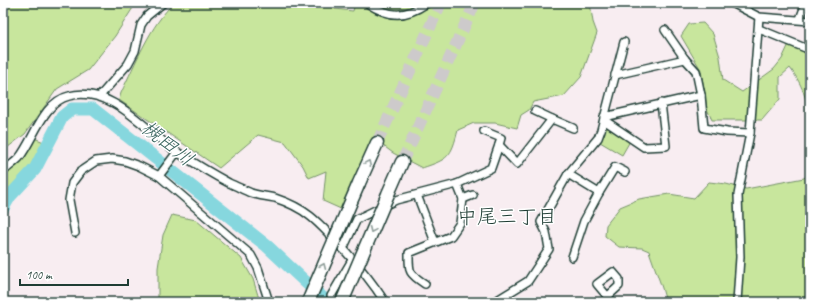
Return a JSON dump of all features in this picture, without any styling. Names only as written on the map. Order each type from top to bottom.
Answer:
[{"type":"highway","points":[[308,302],[377,143]]},
{"type":"highway","points":[[336,300],[402,162]]},
{"type":"street","points":[[99,97],[128,64],[135,51],[141,25],[147,16],[163,3]]},
{"type":"street","points":[[367,3],[378,10],[404,14],[414,12],[427,3]]},
{"type":"street","points":[[732,3],[742,6],[759,17],[800,19],[810,21]]},
{"type":"street","points":[[800,19],[806,3]]},
{"type":"street","points":[[737,302],[740,257],[738,195],[750,133],[759,17]]},
{"type":"street","points":[[759,29],[810,50]]},
{"type":"street","points":[[665,30],[684,59],[696,71],[701,95],[704,128],[726,132],[750,133]]},
{"type":"street","points":[[494,302],[528,281],[549,249],[546,232],[541,222],[568,174],[598,138],[624,42]]},
{"type":"street","points":[[615,75],[684,59]]},
{"type":"street","points":[[3,172],[19,157],[46,113],[54,103],[67,96],[75,94],[99,97],[109,100],[122,108],[175,154],[245,190],[292,205],[309,215],[343,249],[374,285],[385,302]]},
{"type":"street","points":[[604,119],[661,103],[701,95]]},
{"type":"street","points":[[604,119],[644,147],[666,146],[661,103]]},
{"type":"street","points":[[535,111],[573,128]]},
{"type":"street","points":[[499,146],[517,164],[552,119]]},
{"type":"street","points":[[343,249],[356,219],[396,200],[457,184],[491,168],[501,138],[484,131]]},
{"type":"street","points":[[160,175],[175,154]]},
{"type":"street","points":[[75,232],[69,200],[72,183],[81,171],[96,161],[112,159],[125,161],[139,166],[160,175],[251,255],[258,268],[269,302]]},
{"type":"street","points":[[572,257],[584,221],[615,166],[625,172]]},
{"type":"street","points":[[568,174],[599,193]]},
{"type":"street","points":[[425,284],[413,276],[409,268],[410,253],[451,236],[460,223],[463,199],[457,184]]},
{"type":"street","points":[[416,195],[435,242]]},
{"type":"street","points":[[463,199],[473,195]]},
{"type":"street","points":[[326,302],[336,300],[352,260]]},
{"type":"green space","points":[[3,3],[136,3],[115,36],[88,70],[57,89],[25,134],[3,151]]},
{"type":"green space","points":[[174,3],[333,3],[335,9],[353,11],[355,3],[590,3],[593,22],[597,33],[581,77],[564,96],[533,102],[529,110],[521,115],[517,128],[495,123],[474,123],[458,130],[451,152],[448,156],[438,162],[422,168],[393,153],[374,139],[343,210],[323,201],[326,171],[309,178],[303,166],[285,142],[258,135],[219,168],[119,100],[144,45],[158,22]]},
{"type":"green space","points":[[703,23],[713,34],[720,57],[723,80],[742,92],[774,69],[782,59],[789,44],[810,54],[810,125],[807,119],[804,93],[799,81],[790,68],[780,77],[780,99],[762,120],[712,120],[707,109],[701,70],[681,36],[689,24]]},
{"type":"green space","points":[[606,128],[630,141],[622,155],[600,142]]},
{"type":"green space","points":[[34,138],[44,142],[41,149],[31,166],[3,202],[3,176],[19,162]]},
{"type":"green space","points":[[810,172],[810,302],[666,302],[649,251],[642,248],[619,247],[605,236],[606,225],[620,207],[639,199],[669,194],[694,198],[709,182],[746,189],[804,178]]},
{"type":"green space","points":[[172,215],[196,220],[241,258],[253,279],[260,302],[158,302],[158,268],[163,235]]},
{"type":"waterway","name":"槻田川","points":[[3,208],[10,196],[35,169],[62,117],[72,109],[93,109],[267,246],[327,302]]},
{"type":"tunnel","points":[[377,143],[441,3]]},
{"type":"tunnel","points":[[402,162],[475,3]]},
{"type":"district","name":"中尾三丁目","points":[[507,216]]}]
